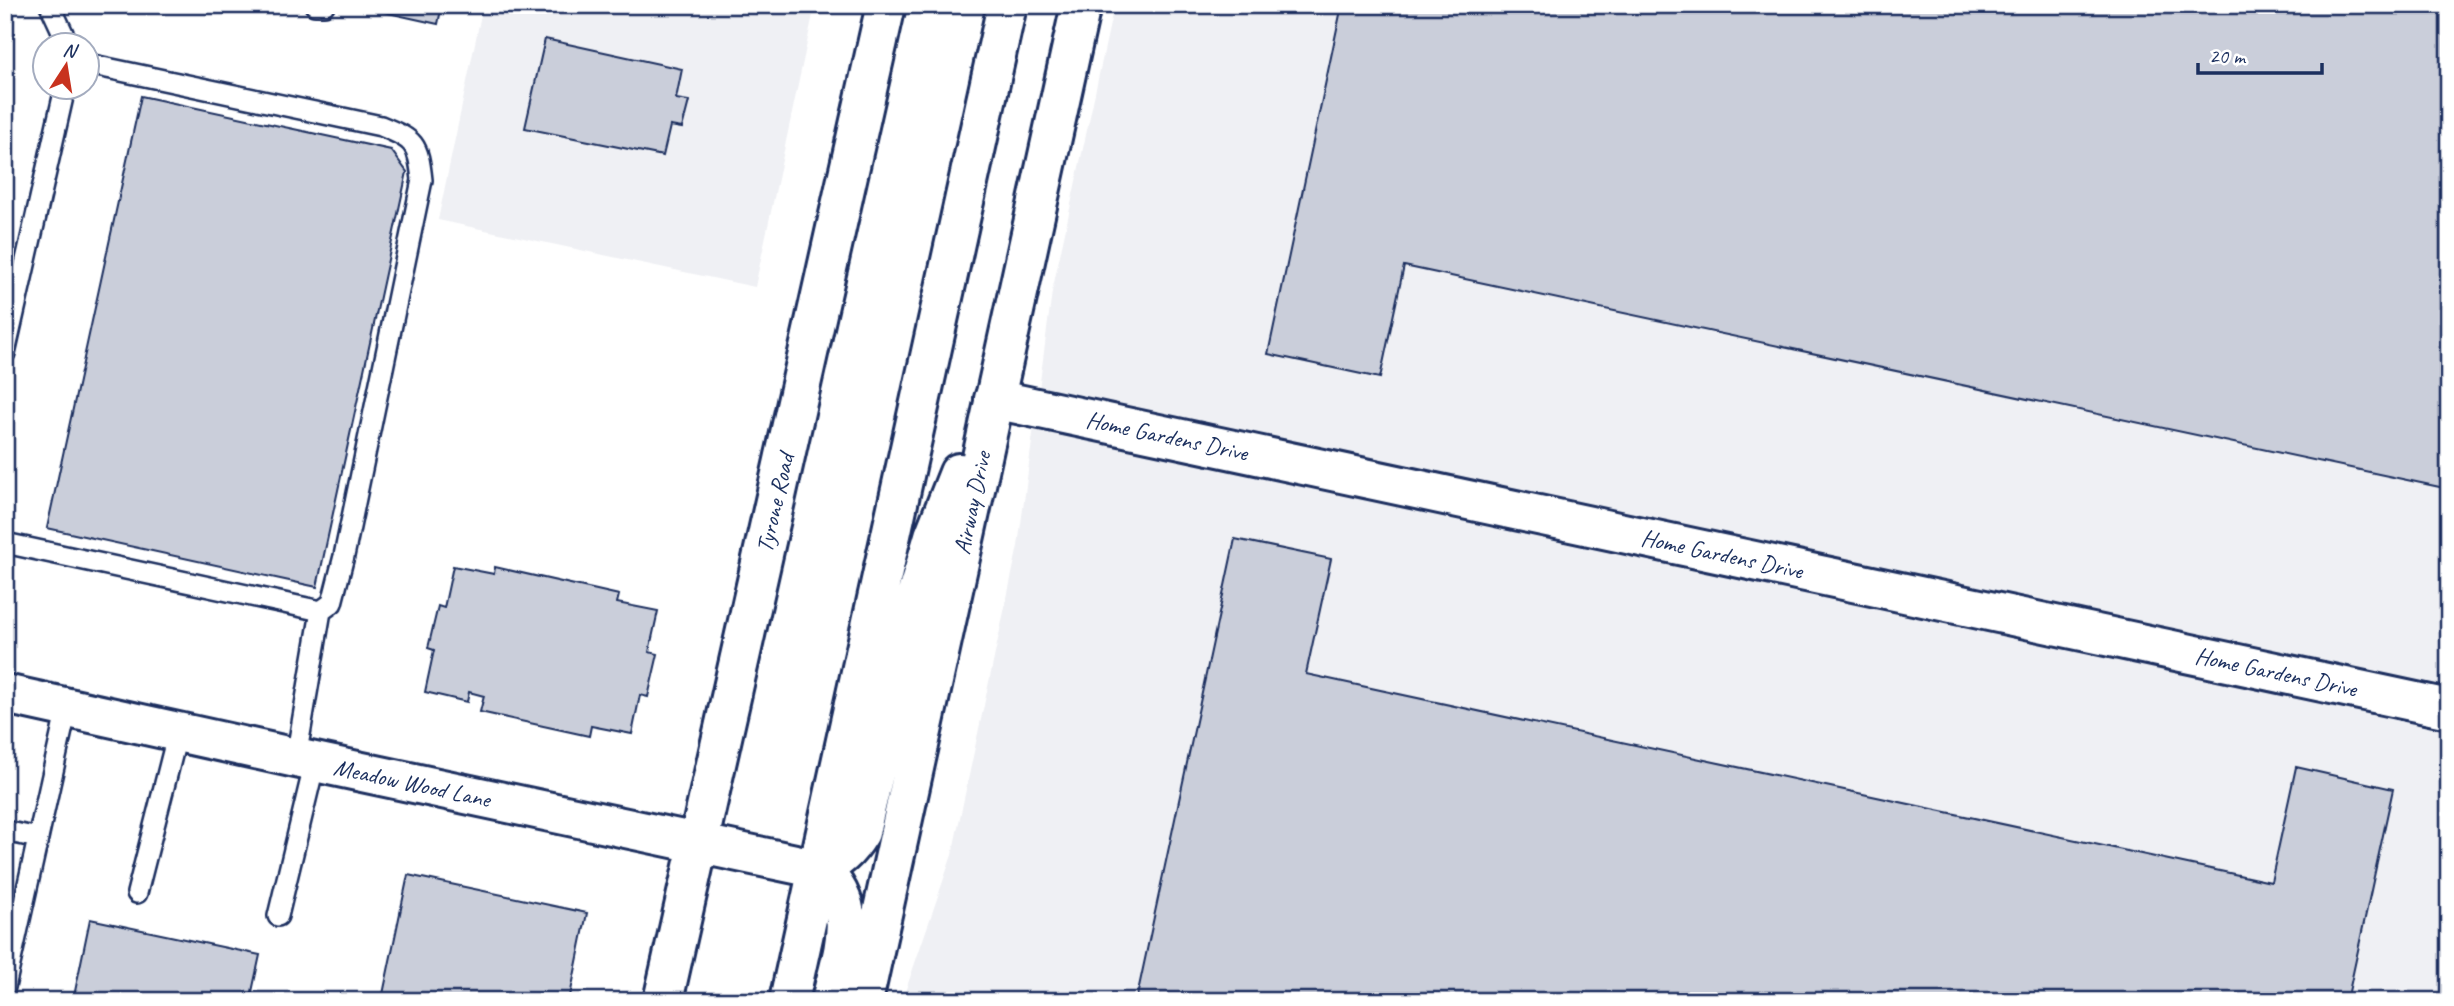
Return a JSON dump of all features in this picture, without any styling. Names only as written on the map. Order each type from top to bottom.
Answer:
[{"type":"street","name":"Tyrone Road","points":[[663,1001],[886,5]]},
{"type":"street","points":[[789,1001],[1007,5]]},
{"type":"street","name":"Airway Drive","points":[[863,1001],[1081,5]]},
{"type":"street","points":[[819,869],[836,860],[850,847],[860,832],[914,604],[934,537],[961,466],[994,399]]},
{"type":"street","name":"Home Gardens Drive","points":[[994,399],[2449,709]]},
{"type":"street","name":"Meadow Wood Lane","points":[[5,694],[819,869]]},
{"type":"street","points":[[819,869],[838,890],[847,919],[831,1001]]},
{"type":"lane","points":[[50,5],[63,32]]},
{"type":"lane","points":[[316,5],[324,5]]},
{"type":"lane","points":[[102,67],[381,126],[405,136],[419,152],[422,180],[344,556],[332,603],[321,611],[305,760],[278,916]]},
{"type":"lane","points":[[5,352],[62,102]]},
{"type":"lane","points":[[5,543],[321,611]]},
{"type":"lane","points":[[5,987],[67,708]]},
{"type":"lane","points":[[137,893],[178,732]]},
{"type":"lane","points":[[5,831],[38,838]]},
{"type":"shaded area","points":[[483,5],[815,5],[755,287],[438,220]]},
{"type":"shaded area","points":[[1114,5],[2449,5],[2449,1001],[902,1001],[952,855],[1018,546],[1052,292]]},
{"type":"building","points":[[352,5],[442,5],[438,24]]},
{"type":"building","points":[[1342,5],[2449,5],[2449,489],[1404,266],[1380,378],[1268,354]]},
{"type":"building","points":[[545,39],[682,69],[676,99],[689,101],[682,128],[670,126],[663,156],[525,128]]},
{"type":"building","points":[[141,96],[391,150],[407,172],[317,587],[47,528]]},
{"type":"building","points":[[1235,539],[1331,559],[1306,674],[2271,882],[2296,767],[2393,789],[2347,1001],[1136,1001]]},
{"type":"building","points":[[453,566],[494,574],[495,567],[619,595],[617,603],[658,611],[649,652],[658,654],[648,697],[640,695],[632,734],[591,726],[589,736],[480,712],[484,696],[469,692],[467,702],[425,692],[434,650],[428,648],[438,606],[444,608]]},
{"type":"building","points":[[408,875],[587,913],[569,1001],[382,999]]},
{"type":"building","points":[[90,919],[260,955],[250,1001],[73,1001]]}]
